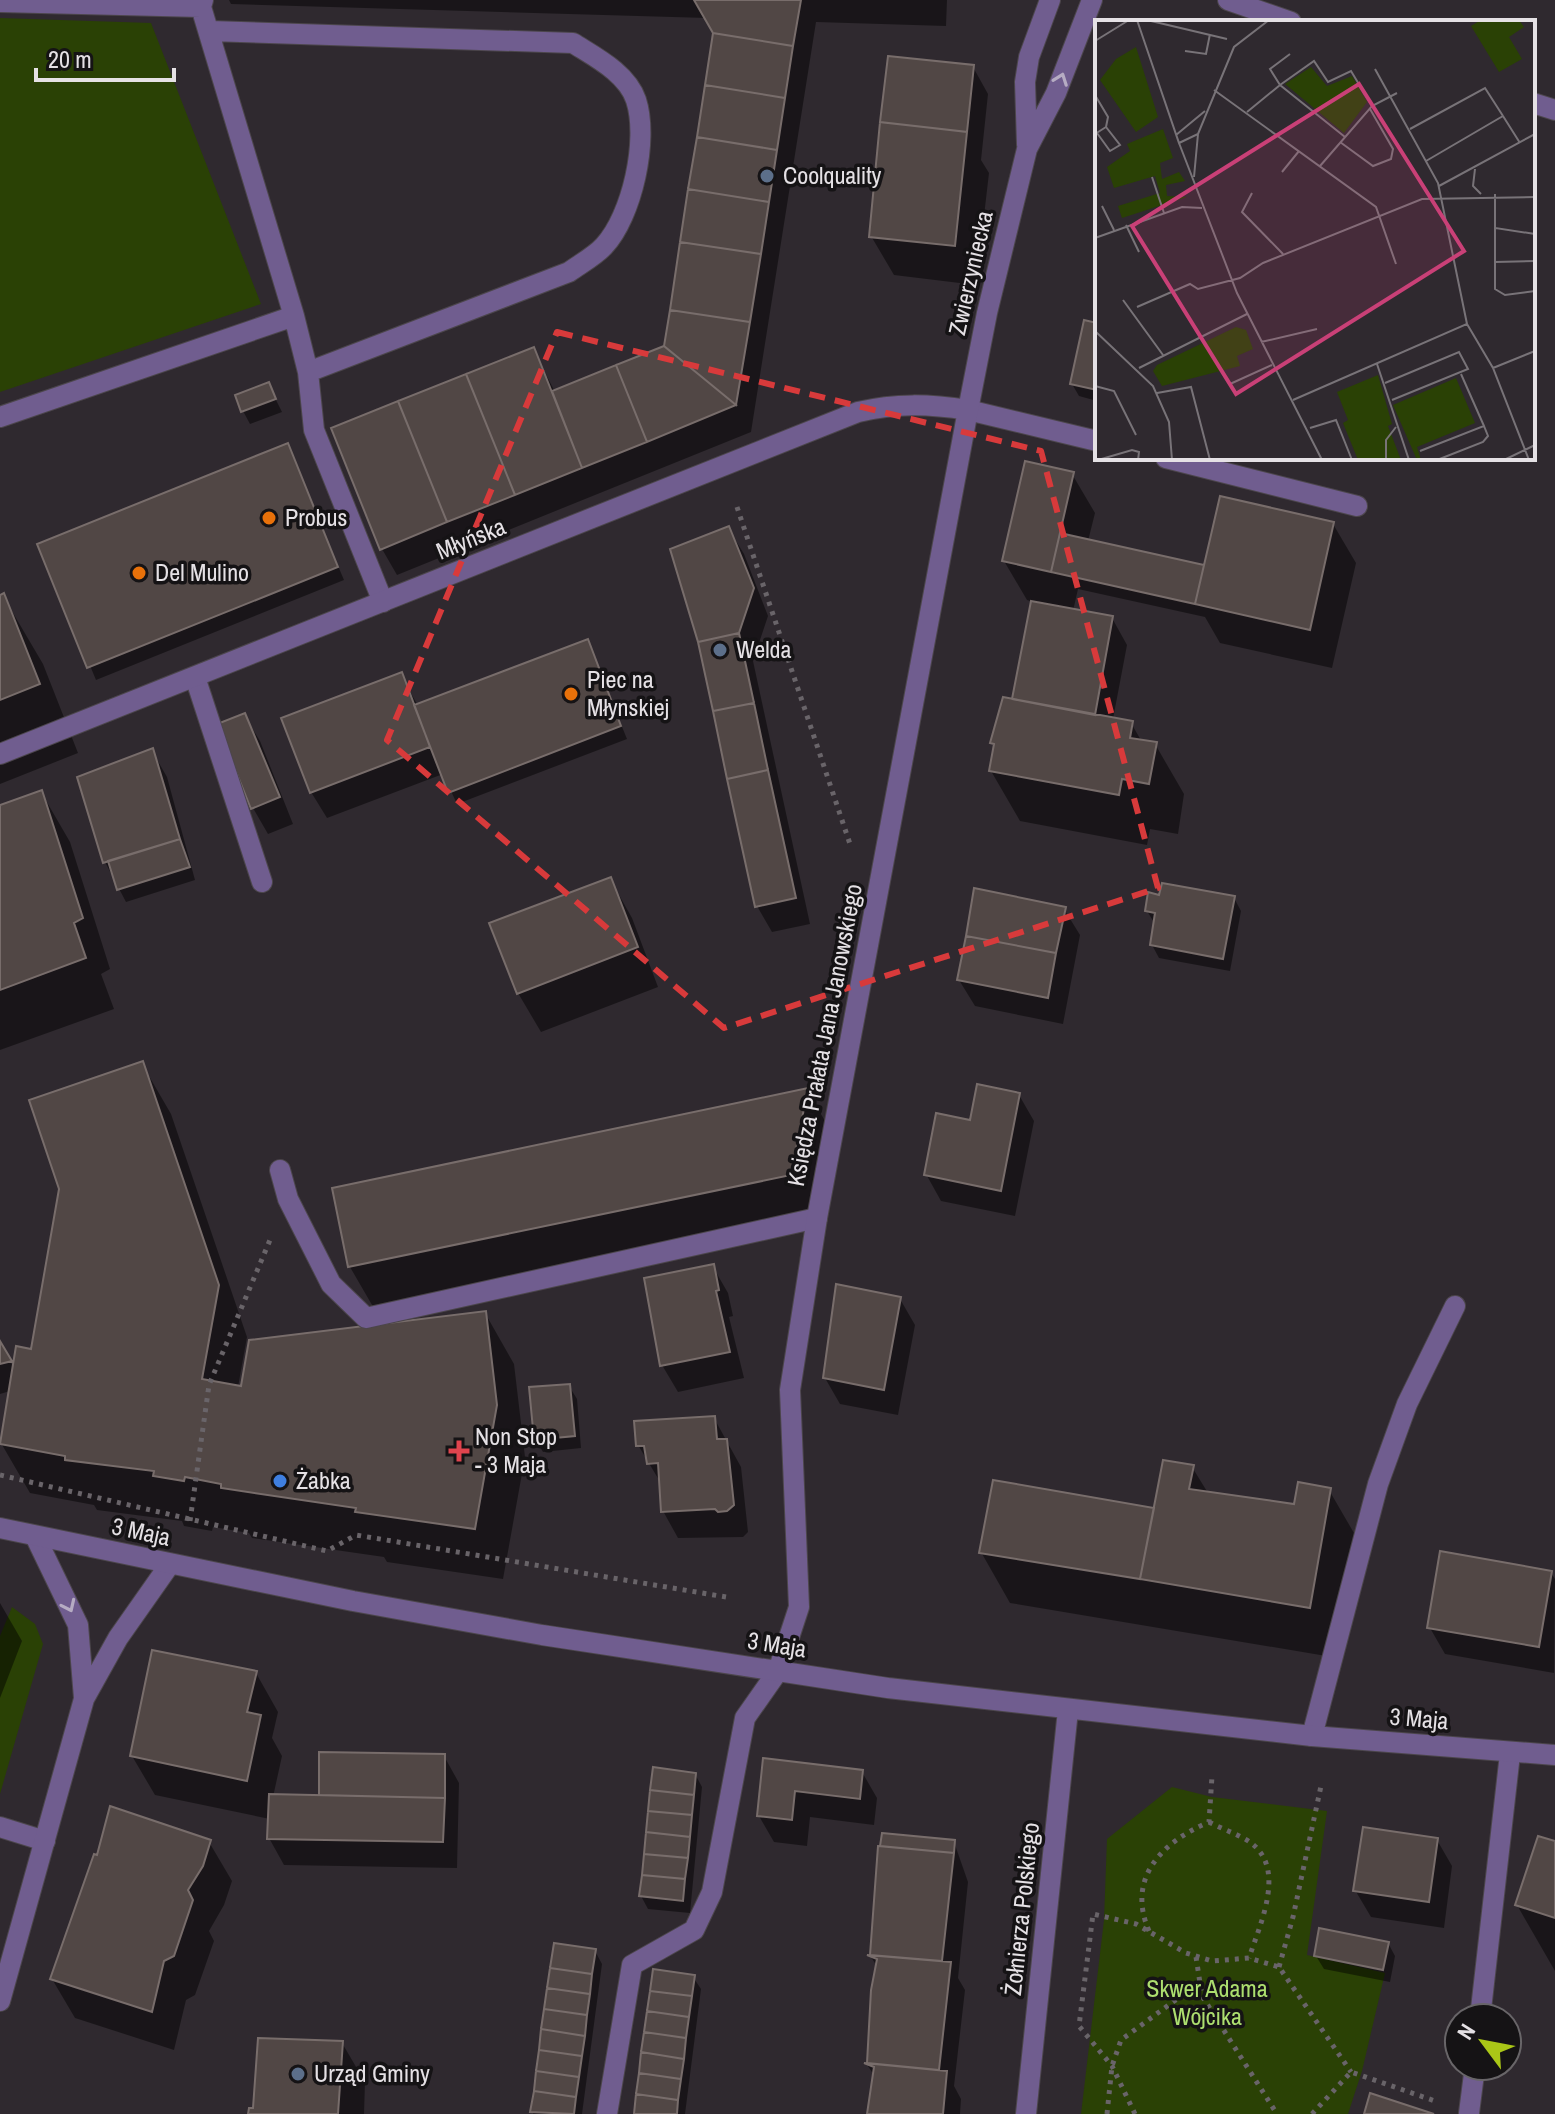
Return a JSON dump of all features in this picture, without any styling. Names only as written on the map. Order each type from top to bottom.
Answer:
[{"type":"street","name":"Zwierzyniecka","points":[[968,410],[1027,149],[1025,82],[1029,57],[1050,0]]},
{"type":"street","name":"Zwierzyniecka","points":[[1027,149],[1056,93],[1092,0]]},
{"type":"street","points":[[1228,0],[1285,20]]},
{"type":"street","points":[[0,2],[202,3],[294,316],[308,372],[314,430],[383,602]]},
{"type":"street","points":[[210,31],[573,43],[610,66],[635,98],[641,140],[630,196],[627,210],[604,247],[569,272],[308,372]]},
{"type":"street","points":[[1535,104],[1555,110]]},
{"type":"street","points":[[0,417],[294,316]]},
{"type":"street","name":"Młyńska","points":[[0,754],[858,412],[890,404],[930,404],[1095,441]]},
{"type":"street","name":"Księdza Prałata Jana Janowskiego","points":[[607,2114],[632,1965],[694,1930],[712,1892],[745,1718],[778,1671],[799,1607],[790,1390],[817,1218],[968,410]]},
{"type":"street","points":[[1174,460],[1357,506]]},
{"type":"street","points":[[195,677],[262,882]]},
{"type":"street","points":[[280,1170],[288,1199],[331,1284],[366,1318],[817,1218]]},
{"type":"street","points":[[1312,1736],[1378,1484],[1407,1404],[1455,1306]]},
{"type":"street","name":"3 Maja","points":[[0,1528],[542,1635],[778,1671],[1068,1710],[1312,1736],[1510,1754],[1555,1755]]},
{"type":"street","points":[[35,1536],[78,1625],[84,1699]]},
{"type":"street","points":[[0,2001],[84,1699],[118,1638],[170,1564]]},
{"type":"street","name":"Żołnierza Polskiego","points":[[1026,2114],[1068,1710]]},
{"type":"street","points":[[1482,2002],[1510,1754]]},
{"type":"street","points":[[0,1827],[45,1841]]},
{"type":"street","points":[[1469,2113],[1473,2082]]},
{"type":"path","points":[[737,507],[856,862]]},
{"type":"path","points":[[190,1521],[209,1385],[288,1199]]},
{"type":"path","points":[[0,1475],[327,1551],[356,1535],[726,1597]]},
{"type":"path","points":[[1209,1822],[1212,1776]]},
{"type":"path","points":[[1279,1967],[1321,1786]]},
{"type":"path","points":[[1150,1932],[1140,1910],[1143,1886],[1155,1860],[1179,1835],[1209,1822],[1245,1839],[1269,1867],[1270,1888],[1249,1958]]},
{"type":"path","points":[[1135,2114],[1112,2066],[1079,2026],[1093,1914],[1136,1924],[1196,1957],[1212,1961],[1249,1958],[1279,1967],[1351,2072],[1469,2113]]},
{"type":"path","points":[[1196,1957],[1202,1996],[1277,2114]]},
{"type":"path","points":[[1107,2114],[1112,2066],[1121,2040],[1200,1982]]},
{"type":"path","points":[[1312,2114],[1351,2072]]},
{"type":"highlighted area","points":[[557,332],[1041,451],[1158,888],[724,1028],[387,740]]},
{"type":"green space","points":[[0,18],[151,23],[261,304],[0,392]]},
{"type":"green space","points":[[12,1607],[35,1624],[43,1644],[0,1794],[0,1636]]},
{"type":"green space","name":"Skwer Adama Wójcika","points":[[1172,1787],[1212,1797],[1327,1811],[1307,1955],[1385,1973],[1362,2071],[1348,2114],[1081,2114],[1104,1920],[1107,1839]]},
{"type":"building","points":[[694,0],[801,0],[793,46],[713,33]]},
{"type":"building","points":[[713,33],[793,46],[785,98],[705,85]]},
{"type":"building","points":[[888,56],[974,65],[967,132],[880,122]]},
{"type":"building","points":[[705,85],[785,98],[777,150],[697,137]]},
{"type":"building","points":[[880,122],[967,132],[955,246],[869,237]]},
{"type":"building","points":[[697,137],[777,150],[769,202],[688,189]]},
{"type":"building","points":[[688,189],[769,202],[761,254],[680,242]]},
{"type":"building","points":[[680,242],[761,254],[750,322],[670,310]]},
{"type":"building","points":[[670,310],[750,322],[736,405],[664,346]]},
{"type":"building","points":[[1084,320],[1095,323],[1095,390],[1070,384]]},
{"type":"building","points":[[664,346],[736,405],[647,442],[616,365]]},
{"type":"building","points":[[534,347],[582,468],[515,495],[466,374]]},
{"type":"building","points":[[616,365],[647,442],[582,468],[552,391]]},
{"type":"building","points":[[466,374],[515,495],[447,522],[398,401]]},
{"type":"building","points":[[269,382],[276,399],[241,412],[235,395]]},
{"type":"building","points":[[398,401],[447,522],[380,550],[331,428]]},
{"type":"building","points":[[288,443],[338,567],[87,668],[37,544]]},
{"type":"building","points":[[1025,461],[1074,472],[1051,572],[1002,561]]},
{"type":"building","points":[[1220,496],[1334,522],[1310,630],[1195,604]]},
{"type":"building","points":[[729,526],[754,588],[739,633],[698,642],[670,549]]},
{"type":"building","points":[[1060,533],[1204,565],[1195,604],[1051,572]]},
{"type":"building","points":[[4,593],[40,684],[0,700],[0,595]]},
{"type":"building","points":[[1031,601],[1113,616],[1095,715],[1012,699]]},
{"type":"building","points":[[739,633],[754,703],[713,711],[698,642]]},
{"type":"building","points":[[588,639],[621,726],[448,793],[414,705]]},
{"type":"building","points":[[402,672],[430,747],[310,793],[281,718]]},
{"type":"building","points":[[1003,697],[1133,721],[1130,738],[1157,742],[1149,784],[1122,779],[1119,795],[989,771],[994,744],[990,743]]},
{"type":"building","points":[[754,703],[768,770],[727,779],[713,711]]},
{"type":"building","points":[[245,713],[280,797],[251,809],[217,724]]},
{"type":"building","points":[[153,748],[180,839],[103,863],[77,777]]},
{"type":"building","points":[[768,770],[796,898],[755,907],[727,779]]},
{"type":"building","points":[[42,790],[83,918],[74,923],[86,958],[0,990],[0,805]]},
{"type":"building","points":[[180,839],[190,867],[117,890],[108,861]]},
{"type":"building","points":[[611,877],[638,947],[517,994],[489,923]]},
{"type":"building","points":[[1162,883],[1235,896],[1223,959],[1150,945],[1155,913],[1145,911],[1148,892],[1159,895]]},
{"type":"building","points":[[974,888],[1066,907],[1056,953],[966,936]]},
{"type":"building","points":[[966,936],[1056,953],[1048,998],[957,980]]},
{"type":"building","points":[[143,1061],[219,1285],[202,1379],[241,1386],[249,1340],[486,1311],[497,1405],[475,1529],[221,1488],[221,1484],[185,1477],[184,1481],[153,1476],[154,1471],[65,1460],[65,1456],[0,1444],[16,1346],[31,1349],[59,1189],[29,1100]]},
{"type":"building","points":[[977,1084],[1020,1093],[1001,1191],[924,1175],[936,1113],[970,1120]]},
{"type":"building","points":[[808,1088],[791,1175],[348,1267],[332,1188]]},
{"type":"building","points":[[714,1264],[719,1290],[716,1291],[730,1352],[660,1366],[644,1278]]},
{"type":"building","points":[[836,1284],[901,1297],[884,1390],[823,1378]]},
{"type":"building","points":[[0,1341],[12,1361],[0,1364]]},
{"type":"building","points":[[570,1384],[575,1436],[534,1440],[529,1387]]},
{"type":"building","points":[[715,1416],[717,1439],[727,1439],[734,1505],[727,1511],[718,1512],[715,1509],[661,1512],[658,1463],[647,1464],[644,1446],[636,1446],[634,1421]]},
{"type":"building","points":[[1163,1460],[1194,1465],[1189,1489],[1294,1504],[1298,1482],[1331,1488],[1310,1608],[1140,1579]]},
{"type":"building","points":[[993,1480],[1154,1508],[1140,1579],[979,1553]]},
{"type":"building","points":[[1440,1551],[1552,1571],[1539,1647],[1427,1628]]},
{"type":"building","points":[[152,1650],[257,1671],[247,1712],[261,1715],[247,1781],[130,1756]]},
{"type":"building","points":[[319,1752],[445,1754],[445,1798],[319,1795]]},
{"type":"building","points":[[763,1758],[863,1770],[860,1799],[795,1791],[792,1820],[757,1816]]},
{"type":"building","points":[[653,1767],[696,1773],[694,1795],[650,1790]]},
{"type":"building","points":[[650,1790],[694,1795],[692,1815],[648,1811]]},
{"type":"building","points":[[269,1794],[445,1798],[443,1842],[267,1839]]},
{"type":"building","points":[[110,1806],[211,1840],[203,1866],[188,1890],[193,1900],[174,1956],[164,1961],[152,2012],[50,1979],[94,1854],[97,1855]]},
{"type":"building","points":[[648,1811],[692,1815],[690,1837],[646,1832]]},
{"type":"building","points":[[1363,1827],[1438,1838],[1429,1902],[1353,1891]]},
{"type":"building","points":[[646,1832],[690,1837],[688,1858],[644,1854]]},
{"type":"building","points":[[882,1833],[955,1840],[954,1853],[880,1846]]},
{"type":"building","points":[[1538,1836],[1555,1841],[1555,1918],[1515,1905]]},
{"type":"building","points":[[878,1846],[954,1853],[942,1961],[870,1955]]},
{"type":"building","points":[[644,1854],[688,1858],[685,1879],[642,1875]]},
{"type":"building","points":[[642,1875],[685,1879],[683,1901],[639,1896]]},
{"type":"building","points":[[1319,1928],[1389,1942],[1383,1970],[1314,1956]]},
{"type":"building","points":[[554,1943],[596,1949],[592,1974],[550,1968]]},
{"type":"building","points":[[867,1955],[951,1962],[939,2070],[867,2063],[871,1990],[877,1959]]},
{"type":"building","points":[[550,1968],[592,1974],[590,1994],[547,1988]]},
{"type":"building","points":[[653,1969],[695,1975],[692,1996],[650,1991]]},
{"type":"building","points":[[547,1988],[590,1994],[587,2015],[544,2009]]},
{"type":"building","points":[[650,1991],[692,1996],[689,2017],[647,2011]]},
{"type":"building","points":[[544,2009],[587,2015],[585,2036],[541,2029]]},
{"type":"building","points":[[647,2011],[689,2017],[686,2038],[644,2032]]},
{"type":"building","points":[[541,2029],[585,2036],[582,2056],[539,2050]]},
{"type":"building","points":[[644,2032],[686,2038],[684,2059],[641,2052]]},
{"type":"building","name":"Urząd Gminy","points":[[258,2038],[343,2041],[338,2114],[248,2114],[249,2108],[253,2108]]},
{"type":"building","points":[[539,2050],[582,2056],[579,2077],[536,2071]]},
{"type":"building","points":[[641,2052],[684,2059],[681,2079],[639,2073]]},
{"type":"building","points":[[864,2063],[947,2071],[943,2114],[867,2114],[874,2067]]},
{"type":"building","points":[[536,2071],[579,2077],[576,2097],[534,2091]]},
{"type":"building","points":[[639,2073],[681,2079],[678,2100],[636,2094]]},
{"type":"building","points":[[534,2091],[576,2097],[574,2114],[530,2112]]},
{"type":"building","points":[[1370,2093],[1434,2114],[1364,2114]]},
{"type":"building","points":[[636,2094],[678,2100],[677,2114],[634,2114]]},
{"type":"place","name":"Coolquality","points":[[767,176]]},
{"type":"place","name":"Probus","points":[[269,518]]},
{"type":"place","name":"Del Mulino","points":[[139,573]]},
{"type":"place","name":"Welda","points":[[720,650]]},
{"type":"place","name":"Piec na Młynskiej","points":[[571,694]]},
{"type":"place","name":"Non Stop - 3 Maja","points":[[459,1451]]},
{"type":"place","name":"Żabka","points":[[280,1481]]},
{"type":"place","name":"Urząd Gminy","points":[[298,2074]]}]
